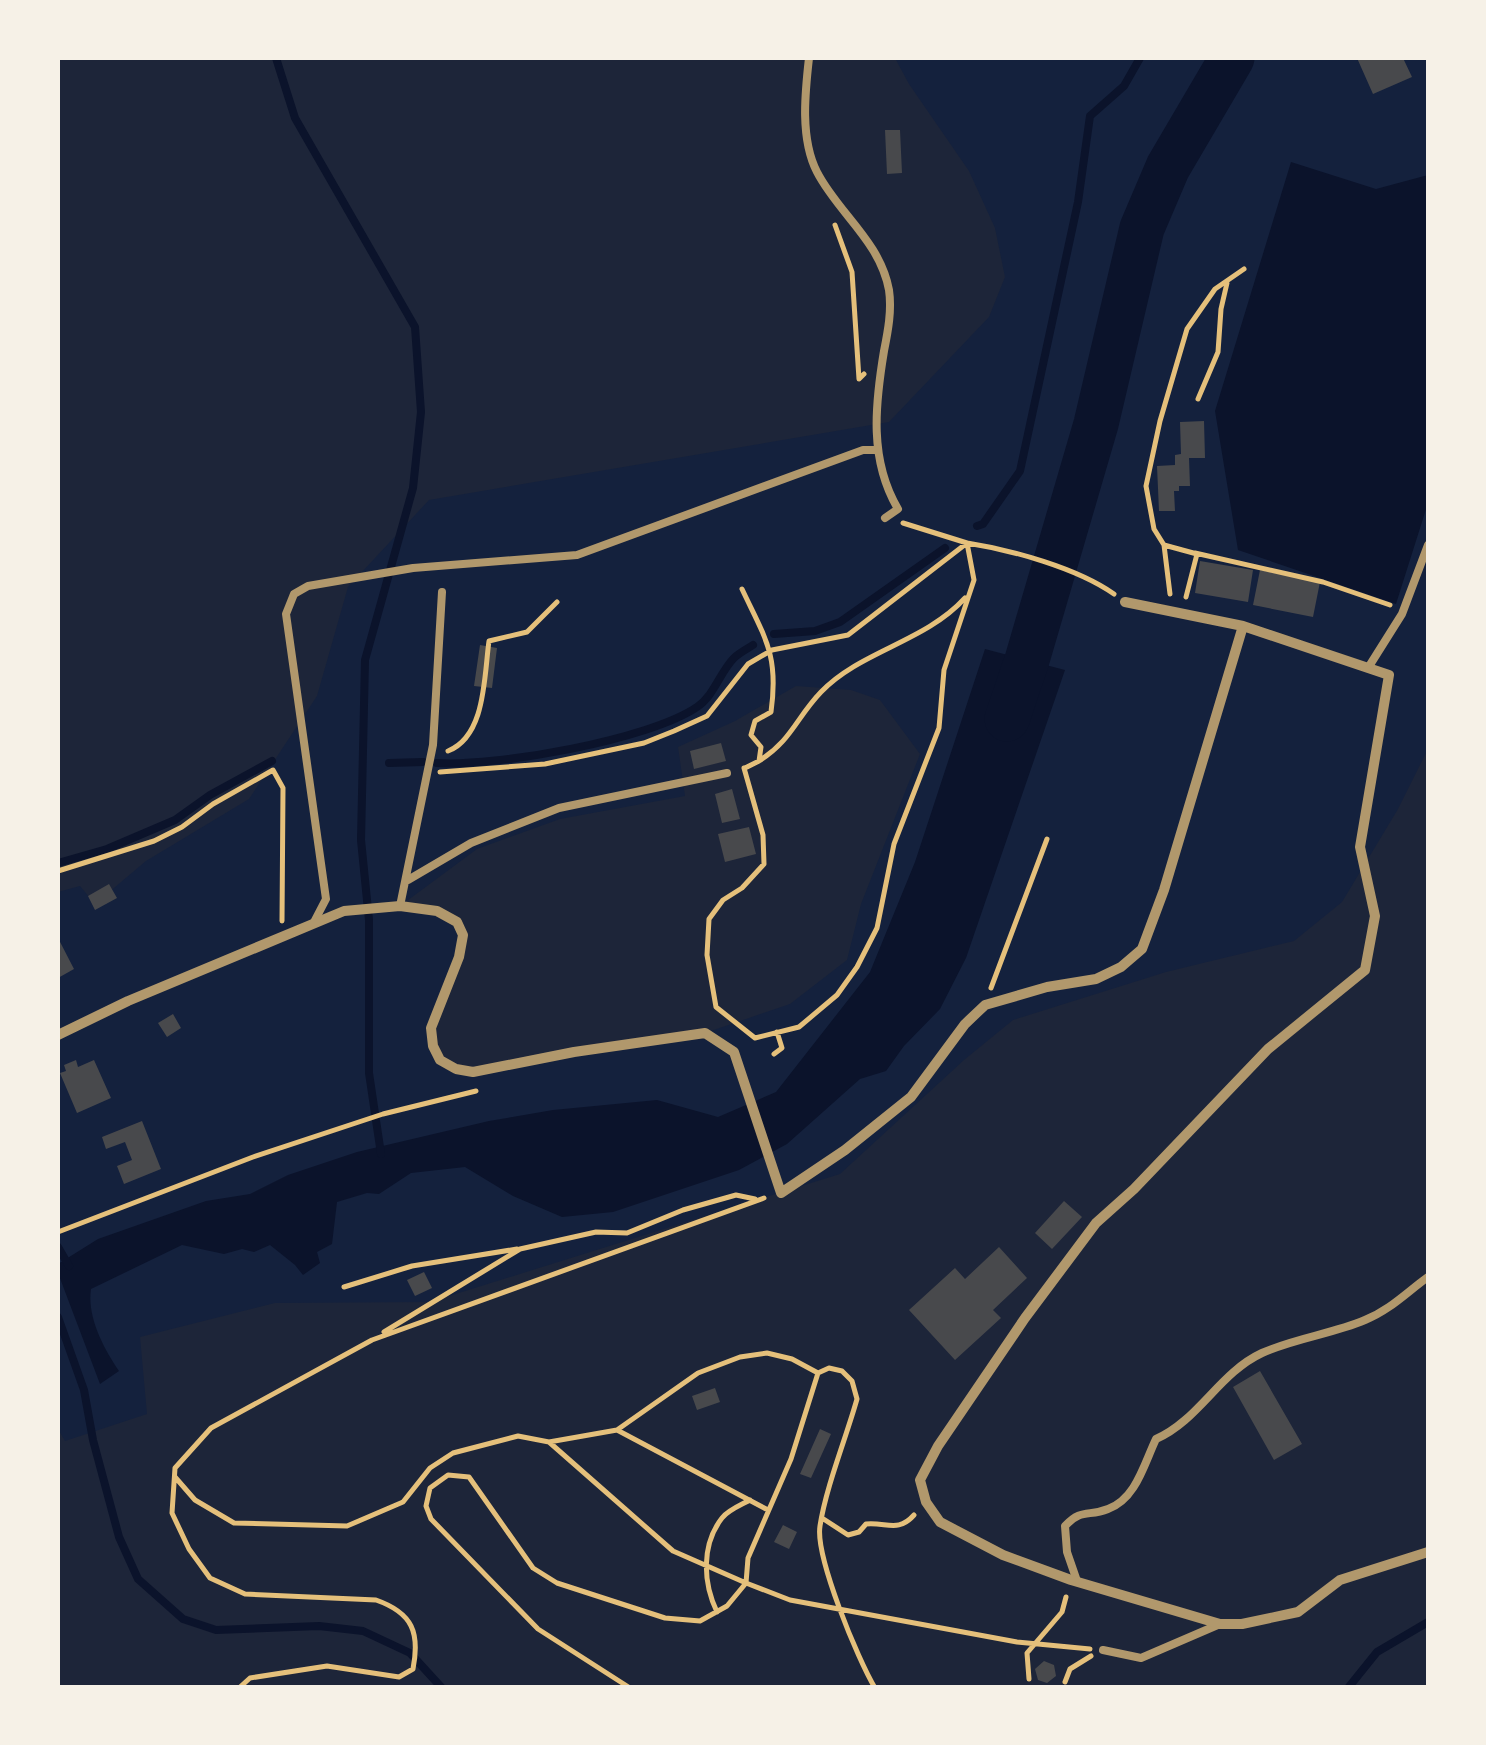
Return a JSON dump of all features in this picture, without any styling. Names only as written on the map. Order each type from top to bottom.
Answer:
[{"type":"street","points":[[1125,602],[1243,626],[1389,675],[1360,847],[1375,916],[1364,970],[1268,1049],[1134,1189],[1096,1223],[1024,1318],[938,1446],[920,1480],[926,1502],[940,1522],[1004,1555],[1220,1624],[1242,1624],[1298,1612],[1340,1580],[1428,1552]]},
{"type":"street","points":[[58,1034],[344,911],[400,906],[437,911],[457,922],[463,935],[459,957],[431,1028],[440,1060],[473,1072],[705,1033],[734,1052],[781,1192],[912,1097],[964,1024],[985,1005],[1047,987],[1096,979],[1121,967],[1142,949],[1164,890],[1243,626]]},
{"type":"lane","points":[[810,58],[806,124],[815,169],[862,231],[878,258],[889,290],[889,322],[876,415],[877,450],[890,497],[898,509],[885,518]]},
{"type":"lane","points":[[313,924],[326,899],[286,614],[294,594],[308,586],[412,568],[577,555],[864,450],[877,450]]},
{"type":"lane","points":[[1368,668],[1405,610],[1428,545]]},
{"type":"lane","points":[[400,906],[432,745],[442,592]]},
{"type":"lane","points":[[408,880],[471,843],[559,808],[728,773]]},
{"type":"lane","points":[[1074,1580],[1065,1526],[1076,1514],[1108,1509],[1130,1495],[1156,1439],[1174,1431],[1223,1379],[1262,1353],[1367,1320],[1400,1302],[1428,1277]]},
{"type":"lane","points":[[1103,1650],[1141,1658],[1220,1624]]},
{"type":"path","points":[[833,221],[852,272],[859,379],[867,372]]},
{"type":"path","points":[[1166,611],[1171,590],[1164,545],[1154,529],[1146,486],[1160,421],[1186,329],[1215,288],[1244,270]]},
{"type":"path","points":[[1198,399],[1218,352],[1228,280]]},
{"type":"path","points":[[885,518],[966,543],[995,547],[1096,581]]},
{"type":"path","points":[[744,768],[763,835],[764,864],[742,888],[723,900],[708,919],[708,955],[716,1007],[756,1038],[799,1027],[837,995],[876,928],[894,844],[939,728],[944,670],[974,580],[966,543]]},
{"type":"path","points":[[428,772],[545,764],[644,743],[707,716],[748,664],[772,650],[848,635],[966,543]]},
{"type":"path","points":[[1164,545],[1323,582],[1405,610]]},
{"type":"path","points":[[1181,614],[1195,553]]},
{"type":"path","points":[[742,589],[772,650],[772,712],[755,721],[751,735],[761,747],[759,761]]},
{"type":"path","points":[[728,773],[781,747],[821,692],[856,666],[951,613],[969,594]]},
{"type":"path","points":[[432,745],[442,752],[449,751],[471,732],[480,706],[489,642],[527,632],[556,602]]},
{"type":"path","points":[[58,871],[154,841],[182,828],[212,804],[273,770],[283,788],[284,910],[278,938]]},
{"type":"path","points":[[985,1005],[1048,839]]},
{"type":"path","points":[[774,1054],[782,1048],[777,1032]]},
{"type":"path","points":[[58,1232],[253,1157],[384,1114]]},
{"type":"path","points":[[344,1287],[412,1266],[596,1232],[627,1234],[683,1210],[736,1194],[761,1199],[372,1340]]},
{"type":"path","points":[[239,1688],[250,1678],[327,1666],[399,1678],[413,1669],[418,1642],[408,1619],[391,1605],[376,1600],[245,1594],[210,1578],[189,1550],[172,1513],[175,1468],[211,1428],[372,1340],[520,1249]]},
{"type":"path","points":[[175,1476],[195,1500],[234,1524],[347,1526],[403,1502],[430,1468],[453,1453],[518,1436],[549,1442],[617,1430],[698,1374],[740,1357],[767,1353],[792,1359],[818,1374]]},
{"type":"path","points":[[630,1688],[538,1629],[431,1519],[426,1506],[430,1488],[448,1475],[470,1477],[533,1568],[557,1583],[664,1618],[700,1621],[727,1606],[746,1583],[748,1558],[790,1459],[818,1374],[828,1368],[842,1370],[852,1381],[857,1400],[819,1529],[823,1556],[841,1610],[875,1688]]},
{"type":"path","points":[[617,1430],[768,1510]]},
{"type":"path","points":[[549,1442],[673,1552],[790,1600],[1036,1644],[1103,1650]]},
{"type":"path","points":[[717,1612],[709,1596],[707,1544],[724,1514],[750,1500]]},
{"type":"path","points":[[822,1518],[848,1535],[860,1532],[866,1524],[890,1528],[905,1525],[926,1502]]},
{"type":"path","points":[[1029,1680],[1028,1652],[1062,1612],[1074,1580]]},
{"type":"path","points":[[1065,1682],[1070,1669],[1103,1650]]},
{"type":"path","points":[[1280,1688],[1297,1688]]},
{"type":"shaded area","points":[[58,58],[895,58],[969,171],[995,228],[1005,277],[989,317],[889,422],[429,500],[348,587],[317,696],[249,799],[146,861],[95,904],[80,886],[58,892]]},
{"type":"shaded area","points":[[1291,162],[1376,189],[1428,175],[1428,503],[1396,604],[1238,550],[1215,411]]},
{"type":"shaded area","points":[[985,649],[1065,670],[966,958],[940,1009],[886,1071],[860,1079],[787,1144],[739,1170],[613,1212],[562,1217],[513,1196],[465,1167],[411,1173],[379,1194],[367,1193],[337,1202],[332,1244],[317,1252],[320,1263],[303,1275],[270,1245],[254,1252],[242,1249],[224,1254],[182,1245],[91,1289],[94,1321],[119,1371],[100,1384],[58,1273],[58,1264],[98,1239],[206,1201],[250,1194],[288,1175],[357,1152],[489,1121],[657,1100],[718,1117],[776,1092],[870,972],[915,862]]},
{"type":"shaded area","points":[[796,686],[851,690],[880,700],[920,754],[861,904],[847,960],[790,1004],[705,1033],[473,1072],[440,1060],[431,1028],[459,957],[457,922],[437,911],[400,906],[477,849],[560,819],[685,796],[678,747],[735,721]]},
{"type":"shaded area","points":[[1428,749],[1428,1687],[58,1687],[58,1429],[65,1441],[147,1414],[140,1337],[275,1303],[430,1302],[840,1174],[1013,1020],[1166,972],[1294,941],[1342,902],[1398,809]]},
{"type":"building","points":[[1357,58],[1403,58],[1412,77],[1373,94]]},
{"type":"building","points":[[885,130],[900,130],[902,173],[887,174]]},
{"type":"building","points":[[1204,421],[1205,458],[1189,458],[1190,486],[1179,486],[1179,491],[1174,491],[1175,511],[1159,511],[1157,466],[1175,465],[1175,455],[1181,454],[1180,422]]},
{"type":"building","points":[[1200,561],[1253,570],[1248,602],[1195,593]]},
{"type":"building","points":[[1260,570],[1320,582],[1313,617],[1253,605]]},
{"type":"building","points":[[480,645],[497,648],[492,688],[474,686]]},
{"type":"building","points":[[721,743],[726,761],[694,769],[690,751]]},
{"type":"building","points":[[732,789],[740,819],[722,823],[715,794]]},
{"type":"building","points":[[749,827],[756,854],[725,862],[718,834]]},
{"type":"building","points":[[109,884],[117,898],[95,910],[88,896]]},
{"type":"building","points":[[58,938],[74,969],[58,978]]},
{"type":"building","points":[[173,1014],[181,1028],[167,1037],[158,1023]]},
{"type":"building","points":[[76,1060],[78,1067],[94,1060],[111,1098],[77,1113],[60,1073],[66,1071],[64,1065]]},
{"type":"building","points":[[142,1121],[161,1169],[124,1184],[117,1166],[132,1160],[125,1142],[106,1149],[102,1137]]},
{"type":"building","points":[[1064,1201],[1082,1217],[1052,1249],[1035,1233]]},
{"type":"building","points":[[999,1247],[1027,1278],[993,1310],[1001,1318],[955,1360],[909,1310],[955,1268],[965,1279]]},
{"type":"building","points":[[424,1272],[432,1288],[415,1296],[407,1280]]},
{"type":"building","points":[[1260,1371],[1302,1444],[1274,1460],[1233,1387]]},
{"type":"building","points":[[715,1388],[720,1402],[697,1410],[692,1396]]},
{"type":"building","points":[[820,1429],[831,1434],[811,1478],[800,1474]]},
{"type":"building","points":[[783,1525],[797,1532],[789,1549],[774,1542]]},
{"type":"building","points":[[1044,1661],[1054,1665],[1056,1676],[1047,1683],[1038,1680],[1035,1669]]},
{"type":"waterway","points":[[276,58],[295,118],[415,327],[421,412],[413,488],[365,660],[361,840],[369,920],[369,1073],[381,1154]]},
{"type":"waterway","points":[[977,526],[983,524],[1020,471],[1078,202],[1090,116],[1124,86],[1140,58]]},
{"type":"waterway","points":[[1007,719],[1096,424],[1142,228],[1168,167],[1232,58]]},
{"type":"waterway","points":[[774,634],[815,631],[840,622],[945,548]]},
{"type":"waterway","points":[[437,763],[495,761],[571,749],[674,719],[703,702],[734,658],[753,645]]},
{"type":"waterway","points":[[58,863],[107,849],[175,820],[210,795],[272,761]]},
{"type":"waterway","points":[[389,763],[423,762]]},
{"type":"waterway","points":[[58,1247],[69,1266]]},
{"type":"waterway","points":[[58,1317],[84,1390],[119,1537],[138,1579],[183,1619],[216,1630],[319,1626],[363,1631],[410,1653],[442,1688]]},
{"type":"waterway","points":[[1348,1688],[1377,1652],[1428,1622]]}]
